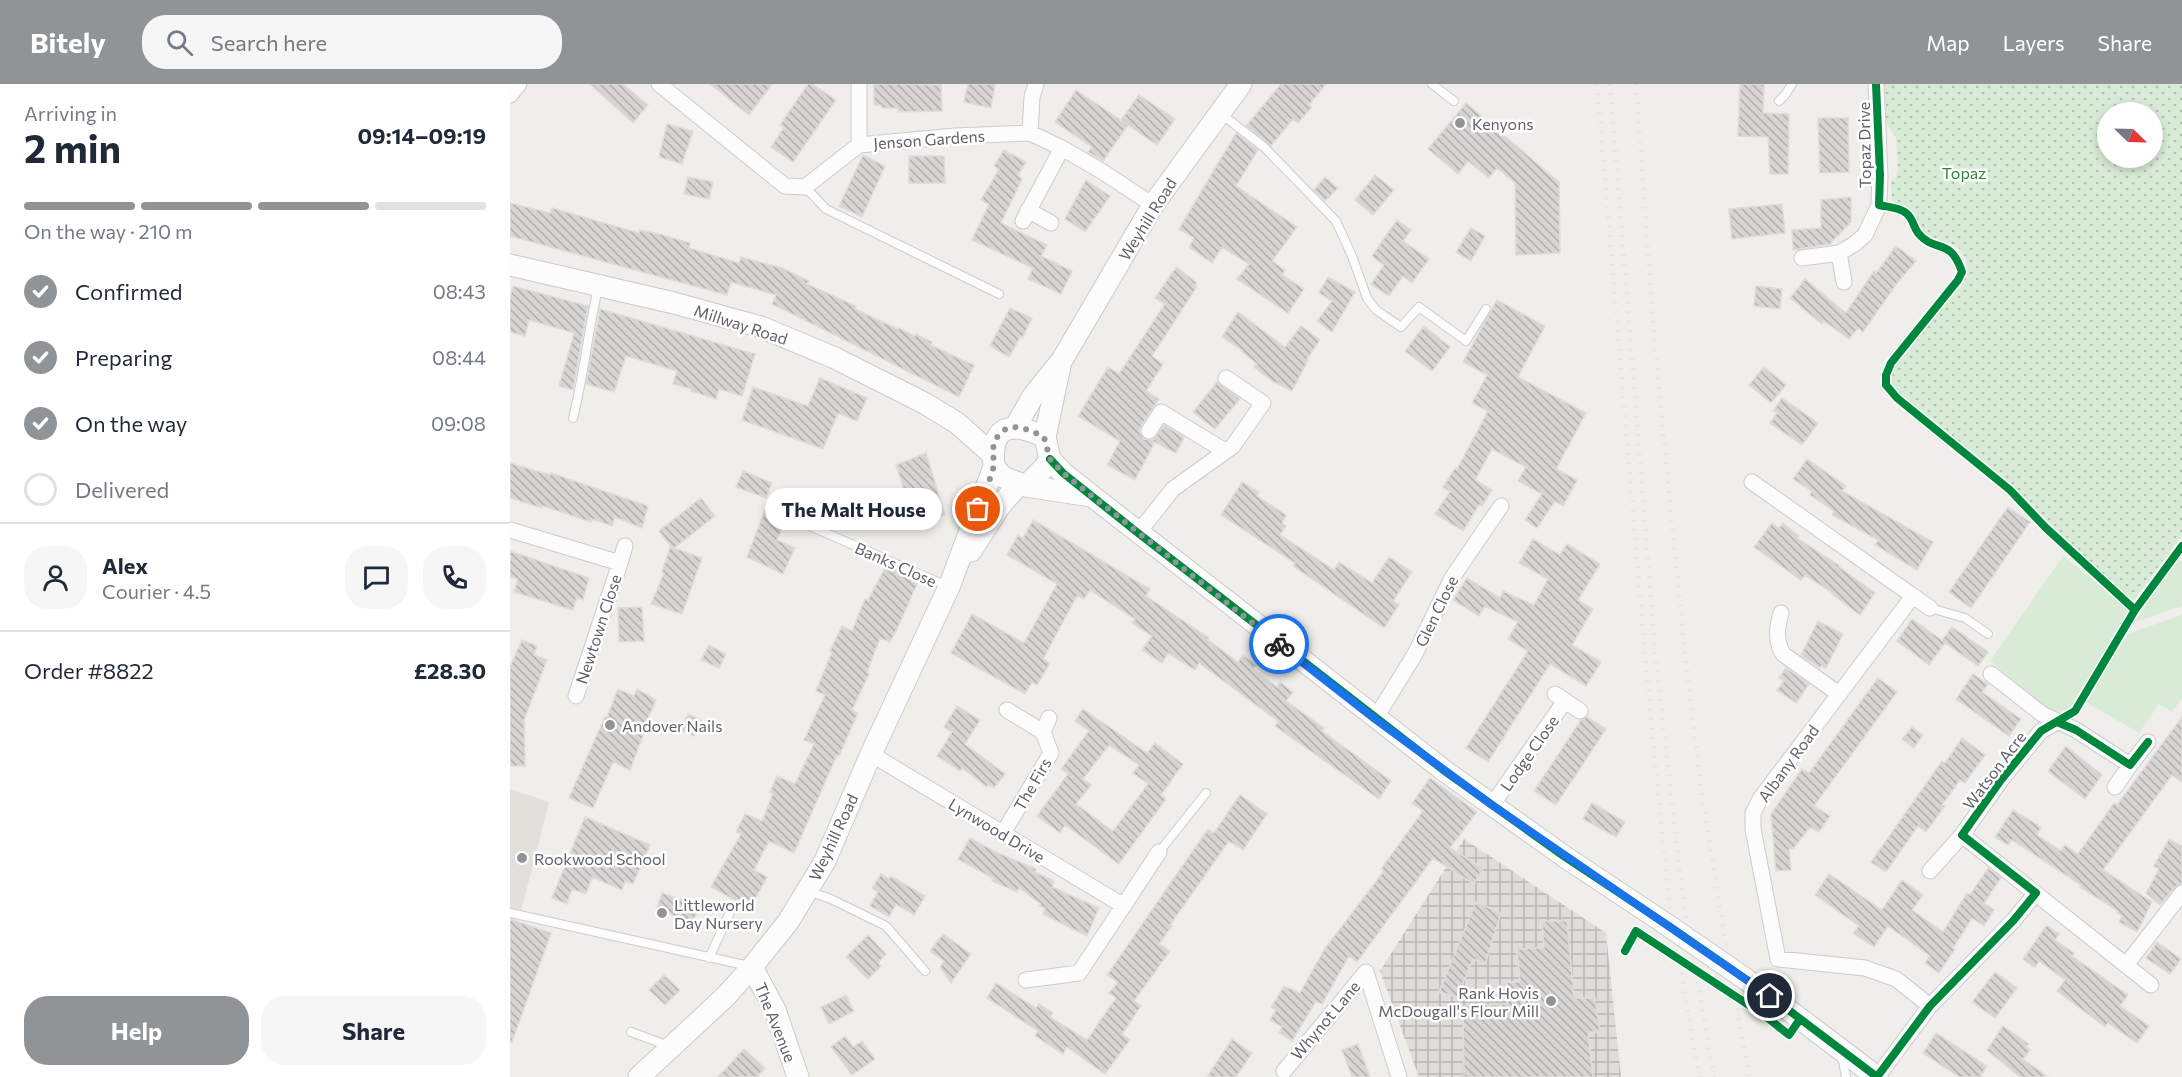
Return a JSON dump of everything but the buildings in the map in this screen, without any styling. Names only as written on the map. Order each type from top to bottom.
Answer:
[{"type":"street","points":[[510,95],[519,84]]},
{"type":"street","points":[[859,84],[859,145]]},
{"type":"street","points":[[1030,133],[1032,96],[1036,84]]},
{"type":"street","name":"Weyhill Road","points":[[639,1077],[726,996],[752,967],[784,927],[825,861],[948,586],[993,461],[995,440],[1010,428],[1062,360],[1153,205],[1240,84]]},
{"type":"street","name":"Topaz Drive","points":[[1802,258],[1839,253],[1865,235],[1879,205],[1876,84]]},
{"type":"street","points":[[661,86],[785,186],[805,187]]},
{"type":"street","name":"Jenson Gardens","points":[[805,187],[859,145],[955,136],[1030,133],[1062,148],[1153,205]]},
{"type":"street","points":[[1051,222],[1025,216],[1062,148]]},
{"type":"street","points":[[1839,253],[1844,282]]},
{"type":"street","name":"Millway Road","points":[[510,265],[674,303],[761,327],[835,358],[926,404],[957,423],[993,461]]},
{"type":"street","name":"Weyhill Road","points":[[948,586],[999,507],[1044,468],[1050,459],[1044,437],[1062,360]]},
{"type":"street","points":[[1138,533],[1173,489],[1233,446],[1263,403],[1226,378]]},
{"type":"street","points":[[1149,431],[1161,412],[1225,451]]},
{"type":"street","name":"Millway Road","points":[[957,423],[1010,428]]},
{"type":"street","points":[[1010,428],[1028,429],[1044,437]]},
{"type":"street","points":[[1050,459],[1063,473],[1375,719],[1565,857],[1770,996],[1877,1077],[1930,1006],[2013,921],[2036,892]]},
{"type":"street","points":[[993,461],[1003,477],[1022,485],[1092,496]]},
{"type":"street","points":[[1752,482],[1930,608]]},
{"type":"street","name":"Glen Close","points":[[1375,719],[1415,654],[1452,578],[1501,506]]},
{"type":"street","name":"Newtown Close","points":[[510,530],[620,562]]},
{"type":"street","name":"Newtown Close","points":[[576,696],[626,546]]},
{"type":"street","name":"Albany Road","points":[[1913,596],[1760,799],[1753,813],[1753,829],[1778,959],[1865,968],[1896,979],[1930,1006]]},
{"type":"street","points":[[1781,613],[1776,630],[1778,645],[1783,654],[1839,694]]},
{"type":"street","points":[[1991,674],[2042,714],[2076,730],[2130,765]]},
{"type":"street","name":"Lodge Close","points":[[1492,805],[1560,697],[1580,711]]},
{"type":"street","points":[[1007,710],[1043,732],[1049,718]]},
{"type":"street","name":"Watson Acre","points":[[1930,871],[1962,836],[2001,780],[2041,731],[2057,722]]},
{"type":"street","name":"The Firs","points":[[1003,833],[1051,753],[1043,732]]},
{"type":"street","points":[[2115,787],[2148,742]]},
{"type":"street","name":"Lynwood Drive","points":[[871,754],[1124,906]]},
{"type":"street","points":[[1962,836],[2036,892],[2151,985]]},
{"type":"street","points":[[1026,980],[1079,974],[1159,852]]},
{"type":"street","points":[[2126,965],[2182,892]]},
{"type":"street","name":"The Avenue","points":[[752,967],[775,1010],[798,1077]]},
{"type":"street","name":"Whynot Lane","points":[[1284,1071],[1366,972],[1399,1077]]},
{"type":"lane","points":[[1432,84],[1454,101]]},
{"type":"lane","points":[[1779,101],[1792,84]]},
{"type":"lane","points":[[1219,112],[1264,147],[1336,221],[1359,274],[1366,298],[1376,310],[1401,327],[1419,307],[1466,341],[1486,309]]},
{"type":"lane","points":[[805,187],[826,209],[999,294]]},
{"type":"lane","points":[[573,418],[583,379],[587,337],[599,287]]},
{"type":"lane","name":"Banks Close","points":[[810,526],[948,586]]},
{"type":"lane","points":[[1930,608],[1965,618],[1988,634]]},
{"type":"lane","points":[[1159,852],[1206,793]]},
{"type":"lane","points":[[807,890],[886,926],[925,971]]},
{"type":"lane","points":[[709,958],[733,906]]},
{"type":"lane","points":[[510,913],[752,967]]},
{"type":"lane","points":[[631,1032],[670,1046]]},
{"type":"lane","points":[[1841,1050],[1846,1077]]},
{"type":"shaded area","name":"Rookwood School","points":[[510,789],[549,802],[520,915],[510,914]]},
{"type":"shaded area","points":[[1464,839],[1606,933],[1621,1077],[1419,1077],[1380,971]]},
{"type":"green space","name":"Topaz","points":[[1882,84],[2182,84],[2182,535],[2132,603],[2020,493],[1981,459],[1898,394],[1892,386],[1892,376],[1898,358],[1963,284],[1967,267],[1964,256],[1957,247],[1928,235],[1920,227],[1912,212],[1892,202],[1891,181],[1897,176],[1898,170],[1896,138],[1887,124],[1882,123]]},
{"type":"green space","points":[[2063,556],[2130,609],[2068,712],[2050,711],[1990,661]]},
{"type":"green space","points":[[2177,558],[2182,562],[2182,606],[2132,623],[2140,608]]},
{"type":"green space","points":[[2182,615],[2182,698],[2172,712],[2159,704],[2139,733],[2086,702],[2127,634]]},
{"type":"railway","points":[[1597,84],[1646,667],[1668,892],[1699,1077]]},
{"type":"railway","points":[[1610,84],[1656,661],[1682,891],[1714,1077]]},
{"type":"railway","points":[[1636,84],[1654,336],[1683,636],[1701,789],[1749,1077]]},
{"type":"cycle path","points":[[1876,84],[1879,205],[1896,208],[1906,213],[1924,239],[1947,249],[1952,254],[1962,272],[1891,363],[1886,375],[1886,385],[1897,398],[2010,490],[2045,527],[2135,610],[2075,711],[2041,731],[2001,780],[1962,835],[2036,893],[2013,921],[1930,1006],[1877,1077]]},
{"type":"cycle path","points":[[1050,459],[1063,473],[1138,533],[1446,772],[1565,857],[1770,996],[1877,1077]]},
{"type":"cycle path","points":[[2135,610],[2182,546]]},
{"type":"cycle path","points":[[2057,722],[2076,730],[2130,765],[2148,742]]},
{"type":"cycle path","points":[[1625,951],[1636,931],[1764,1015],[1789,1035],[1800,1019]]},
{"type":"way so far","points":[[978,509],[994,467],[995,440],[1005,429],[1016,426],[1028,429],[1044,437],[1050,459],[1063,473],[1279,644]]},
{"type":"place","name":"Kenyons","points":[[1460,123]]},
{"type":"place","name":"The Malt House","points":[[978,509]]},
{"type":"place","name":"Andover Nails","points":[[610,725]]},
{"type":"place","name":"Rookwood School","points":[[522,858]]},
{"type":"place","name":"Littleworld Day Nursery","points":[[662,913]]},
{"type":"place","name":"Rank Hovis McDougall's Flour Mill","points":[[1551,1001]]},
{"type":"route","points":[[1279,644],[1375,719],[1492,805],[1770,996]]}]
